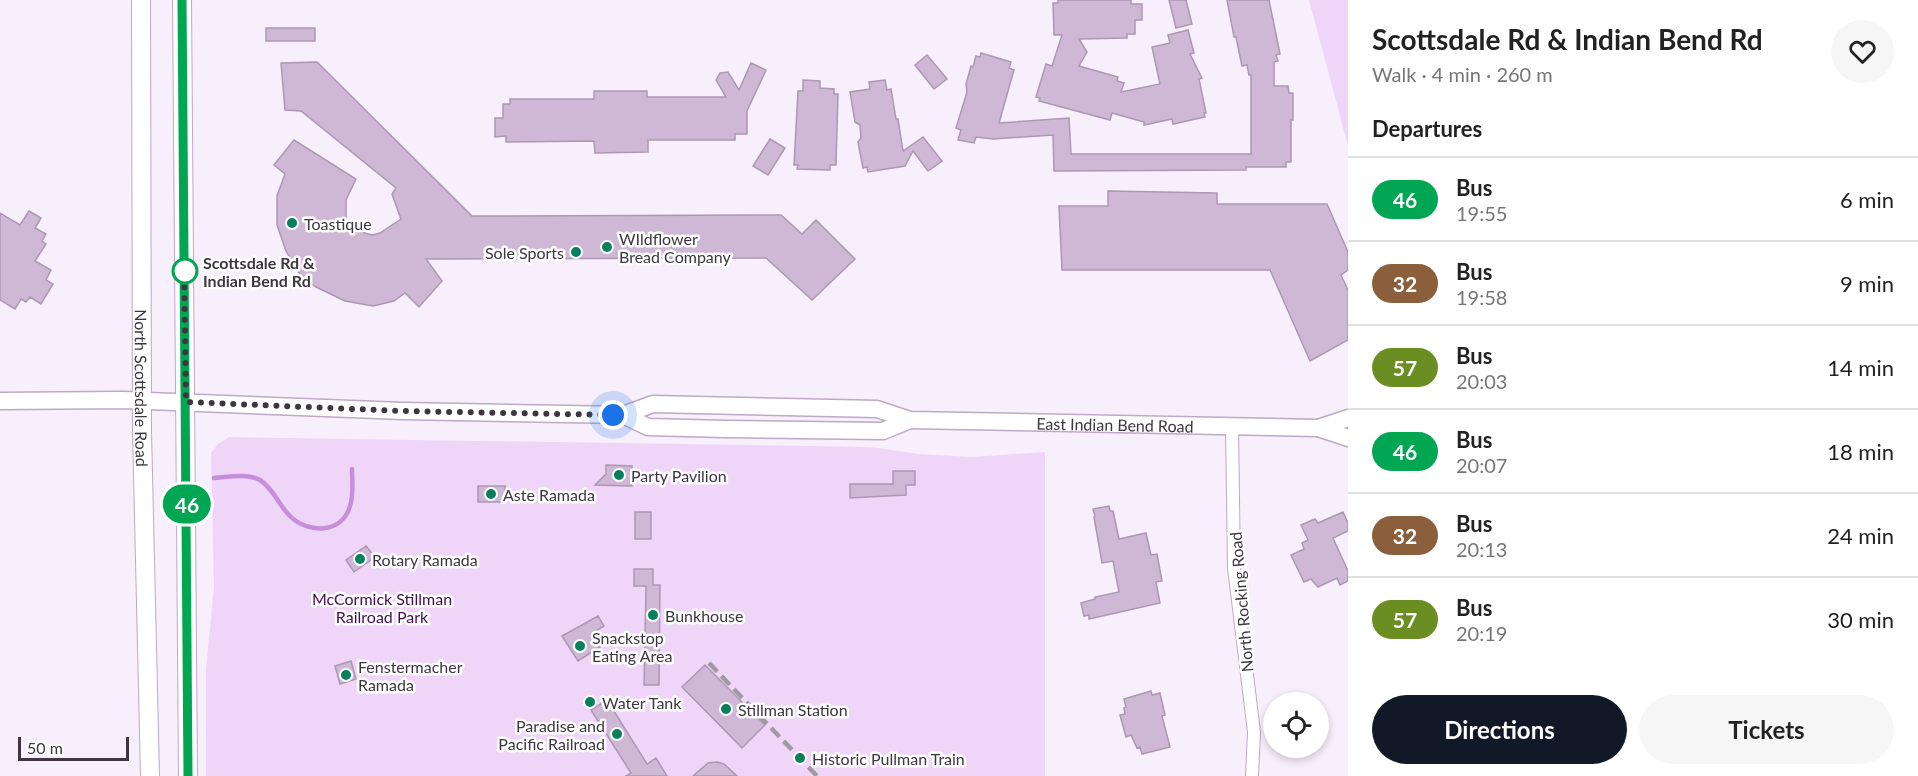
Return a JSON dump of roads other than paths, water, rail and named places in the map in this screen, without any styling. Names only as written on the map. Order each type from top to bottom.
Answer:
[{"type":"main road","name":"North Scottsdale Road","points":[[141,0],[142,401],[150,776]]},
{"type":"main road","points":[[182,0],[188,776]]},
{"type":"main road","name":"East Indian Bend Road","points":[[0,401],[142,401],[403,411],[623,415],[653,404],[877,409],[910,420],[1318,428],[1348,438]]},
{"type":"main road","name":"East Indian Bend Road","points":[[623,415],[648,427],[725,429],[883,431],[910,420]]},
{"type":"main road","name":"East Indian Bend Road","points":[[1318,428],[1348,418]]},
{"type":"street","name":"North Rocking Road","points":[[1232,427],[1234,568],[1254,732],[1252,776]]},
{"type":"waterway","points":[[214,478],[244,476],[260,480],[297,522],[306,526],[324,528],[340,522],[346,515],[352,497],[352,469]]},
{"type":"railway","points":[[709,663],[817,776]]},
{"type":"place","name":"Toastique","points":[[292,223]]},
{"type":"place","name":"WIldflower Bread Company","points":[[607,247]]},
{"type":"place","name":"Sole Sports","points":[[576,252]]},
{"type":"place","name":"Scottsdale Rd & Indian Bend Rd","points":[[185,271]]},
{"type":"place","name":"Party Pavilion","points":[[619,475]]},
{"type":"place","name":"Aste Ramada","points":[[491,494]]},
{"type":"place","name":"Rotary Ramada","points":[[360,559]]},
{"type":"place","name":"Bunkhouse","points":[[653,615]]},
{"type":"place","name":"Snackstop Eating Area","points":[[580,646]]},
{"type":"place","name":"Fenstermacher Ramada","points":[[346,675]]},
{"type":"place","name":"Water Tank","points":[[590,702]]},
{"type":"place","name":"Stillman Station","points":[[726,709]]},
{"type":"place","name":"Paradise and Pacific Railroad","points":[[617,734]]},
{"type":"place","name":"Historic Pullman Train","points":[[800,758]]},
{"type":"park label","name":"McCormick Stillman Railroad Park","points":[[382,607]]}]
